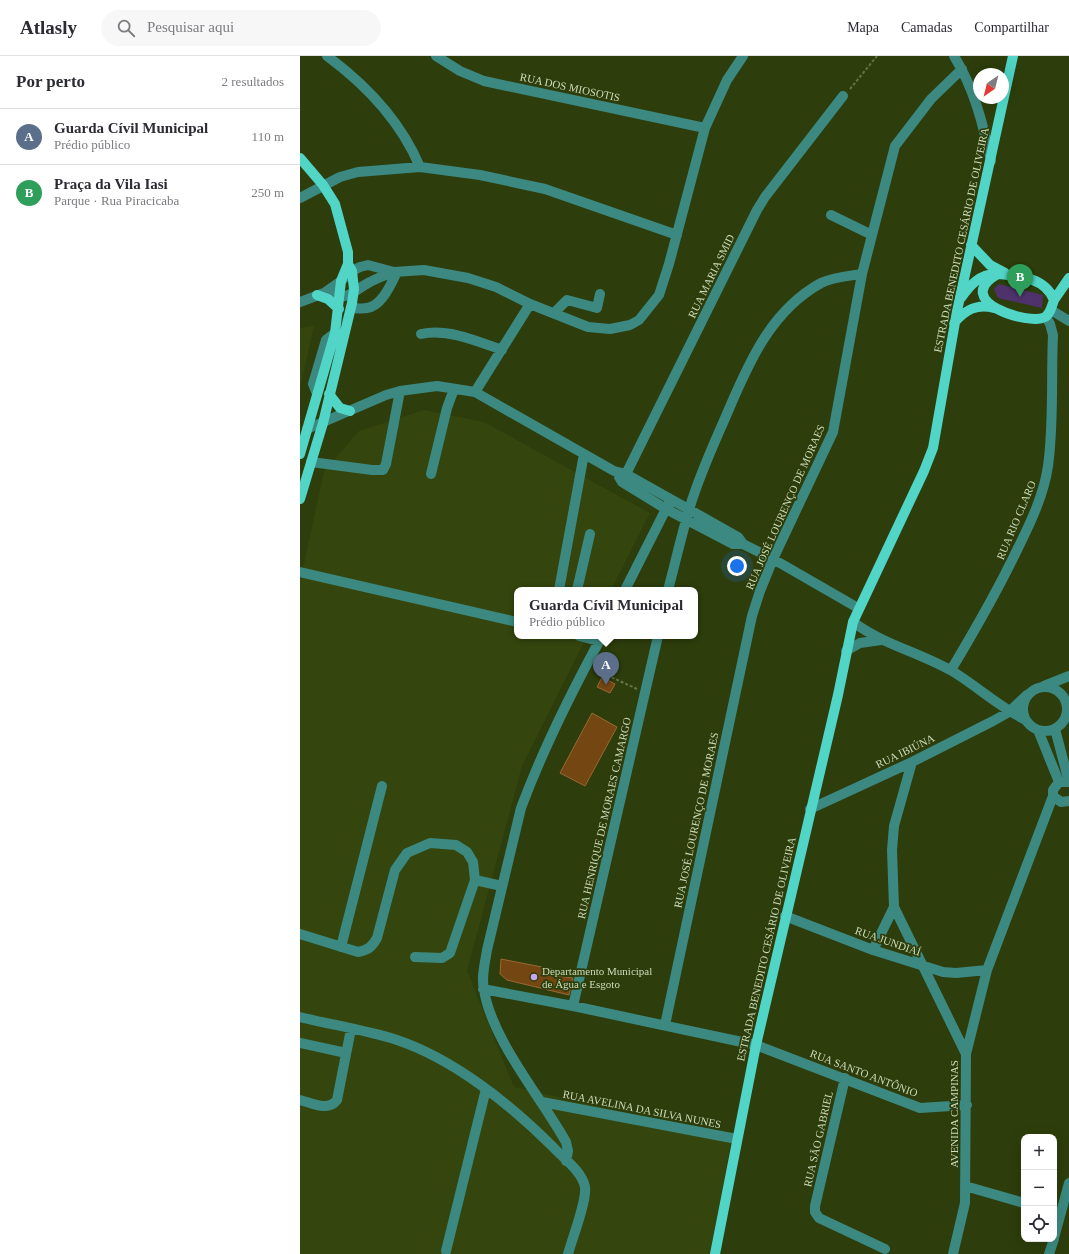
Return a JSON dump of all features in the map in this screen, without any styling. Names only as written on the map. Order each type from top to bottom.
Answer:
[{"type":"main road","name":"ESTRADA BENEDITO CESÁRIO DE OLIVEIRA","points":[[715,1254],[756,1045],[810,809],[838,695],[853,622],[858,608],[924,471],[933,448],[958,303],[991,161],[1013,56]]},
{"type":"main road","points":[[300,158],[323,185],[335,204],[348,252],[354,294],[323,422],[311,462],[303,477],[300,499]]},
{"type":"main road","points":[[971,245],[990,265],[1009,275]]},
{"type":"main road","points":[[300,454],[335,333],[339,309],[341,281],[350,268]]},
{"type":"main road","points":[[966,269],[972,285],[980,297],[995,308]]},
{"type":"main road","points":[[958,303],[972,285],[986,274],[998,274],[1036,281],[1046,287],[1050,309]]},
{"type":"main road","points":[[986,302],[983,294],[984,285],[989,279],[998,274]]},
{"type":"main road","points":[[1046,287],[1069,277]]},
{"type":"main road","points":[[954,323],[961,315],[972,308],[981,306],[995,308],[1024,317],[1038,318],[1050,309],[1069,277]]},
{"type":"main road","points":[[320,294],[339,309]]},
{"type":"main road","points":[[329,394],[340,408],[350,411]]},
{"type":"street","points":[[327,56],[363,85],[399,130],[420,167]]},
{"type":"street","name":"RUA DOS MIOSOTIS","points":[[436,56],[460,71],[484,81],[705,128]]},
{"type":"street","points":[[954,56],[962,69],[982,118],[991,161]]},
{"type":"street","points":[[350,268],[368,266],[395,272],[424,270],[468,278],[496,287],[530,304],[588,327],[610,329],[630,325],[639,320],[659,295],[677,235],[705,128],[727,80],[740,58]]},
{"type":"street","name":"RUA JOSÉ LOURENÇO DE MORAES","points":[[665,1025],[752,616],[773,559],[833,432],[862,274],[895,146],[931,99],[962,69]]},
{"type":"street","name":"RUA MARIA SMID","points":[[624,478],[757,210],[769,192],[844,96]]},
{"type":"street","points":[[300,198],[340,177],[358,172],[420,167],[480,175],[545,189],[677,235]]},
{"type":"street","points":[[831,215],[872,235]]},
{"type":"street","points":[[320,294],[339,297],[354,294],[370,282],[395,272]]},
{"type":"street","points":[[351,308],[368,308],[377,302],[387,291],[395,272]]},
{"type":"street","points":[[669,587],[689,509],[708,458],[746,369],[764,337],[776,321],[803,295],[822,283],[862,274]]},
{"type":"street","points":[[300,302],[320,294],[341,281]]},
{"type":"street","points":[[554,314],[567,300],[597,308],[600,294]]},
{"type":"street","points":[[475,392],[530,304]]},
{"type":"street","points":[[1050,309],[1069,321]]},
{"type":"street","name":"RUA RIO CLARO","points":[[951,670],[996,594],[1024,536],[1045,482],[1048,465],[1051,418],[1053,335],[1050,324],[1050,309]]},
{"type":"street","points":[[421,334],[432,332],[444,333],[477,341],[502,350]]},
{"type":"street","points":[[307,429],[400,391],[437,386],[475,392],[614,471],[666,509],[733,544],[743,544],[773,559],[858,608]]},
{"type":"street","points":[[431,474],[447,408],[454,389]]},
{"type":"street","points":[[311,462],[372,470],[383,470],[386,464],[400,391]]},
{"type":"street","points":[[560,587],[584,454]]},
{"type":"street","points":[[624,478],[689,509],[738,537],[743,544]]},
{"type":"street","points":[[627,587],[670,499]]},
{"type":"street","points":[[578,587],[590,534]]},
{"type":"street","points":[[300,572],[514,621]]},
{"type":"street","points":[[853,622],[881,640],[951,670],[1009,712],[1026,720]]},
{"type":"street","points":[[566,1162],[568,1151],[566,1142],[501,1038],[490,1014],[483,989],[487,950],[522,808],[529,787],[575,687],[599,639]]},
{"type":"street","name":"RUA HENRIQUE DE MORAES CAMARGO","points":[[574,1006],[657,639]]},
{"type":"street","points":[[846,651],[860,643],[881,640]]},
{"type":"street","points":[[1044,686],[1059,691],[1068,703],[1066,714],[1062,723],[1047,731],[1038,730],[1031,726],[1026,720],[1023,712],[1023,703],[1027,695],[1034,689],[1069,676]]},
{"type":"street","name":"RUA IBIÚNA","points":[[810,809],[912,762],[1009,712],[1027,695]]},
{"type":"street","points":[[1055,728],[1066,782]]},
{"type":"street","points":[[1038,730],[1066,782]]},
{"type":"street","points":[[912,762],[894,826],[892,850],[894,907],[966,1054]]},
{"type":"street","name":"AVENIDA CAMPINAS","points":[[952,1254],[963,1215],[967,1105],[966,1054],[987,970],[1053,796],[1053,790],[1066,782]]},
{"type":"street","points":[[341,947],[382,786]]},
{"type":"street","points":[[1053,796],[1061,802],[1069,801]]},
{"type":"street","points":[[300,934],[358,952],[367,950],[374,945],[377,938],[395,870],[407,853],[430,843],[456,845],[467,852],[474,862],[475,880],[450,953],[442,958],[415,957]]},
{"type":"street","points":[[475,880],[502,886]]},
{"type":"street","points":[[873,950],[894,907]]},
{"type":"street","name":"RUA JUNDIAÍ","points":[[785,916],[873,950],[943,972],[956,973],[987,970]]},
{"type":"street","name":"RUA SANTO ANTÔNIO","points":[[483,989],[574,1006],[756,1045],[920,1108],[967,1105]]},
{"type":"street","points":[[300,1017],[405,1044],[441,1060],[486,1089],[540,1134],[566,1162],[579,1173],[585,1187],[582,1205],[568,1254]]},
{"type":"street","points":[[300,1100],[327,1107],[333,1105],[337,1100],[351,1029]]},
{"type":"street","points":[[300,1043],[346,1053]]},
{"type":"street","name":"RUA SÃO GABRIEL","points":[[845,1078],[815,1206],[815,1212],[819,1218],[885,1250]]},
{"type":"street","points":[[446,1251],[486,1089]]},
{"type":"street","name":"RUA AVELINA DA SILVA NUNES","points":[[542,1102],[737,1139]]},
{"type":"street","points":[[1057,1228],[1069,1184]]},
{"type":"street","points":[[965,1186],[1021,1202]]},
{"type":"street","points":[[1049,1254],[1053,1242]]},
{"type":"path","points":[[844,96],[877,56]]},
{"type":"path","points":[[598,671],[628,685]]},
{"type":"shaded area","points":[[999,284],[1043,295],[1042,308],[998,298],[994,289]]},
{"type":"shaded area","points":[[314,326],[300,388],[300,328]]},
{"type":"shaded area","points":[[424,410],[484,422],[650,513],[613,587],[514,587],[514,639],[586,639],[522,766],[467,971],[514,1087],[732,1137],[710,1254],[300,1254],[300,582],[324,471],[359,431]]},
{"type":"building","points":[[602,677],[615,684],[610,693],[597,687]]},
{"type":"building","points":[[592,713],[617,727],[585,786],[560,773]]},
{"type":"building","name":"Departamento Municipal de Água e Esgoto","points":[[501,959],[557,970],[557,976],[573,978],[569,995],[507,980],[500,974]]},
{"type":"place","name":"Praça da Vila Iasi","points":[[1020,297]]},
{"type":"place","name":"Guarda Cívil Municipal","points":[[606,685]]},
{"type":"place","name":"Departamento Municipal de Água e Esgoto","points":[[534,977]]}]
